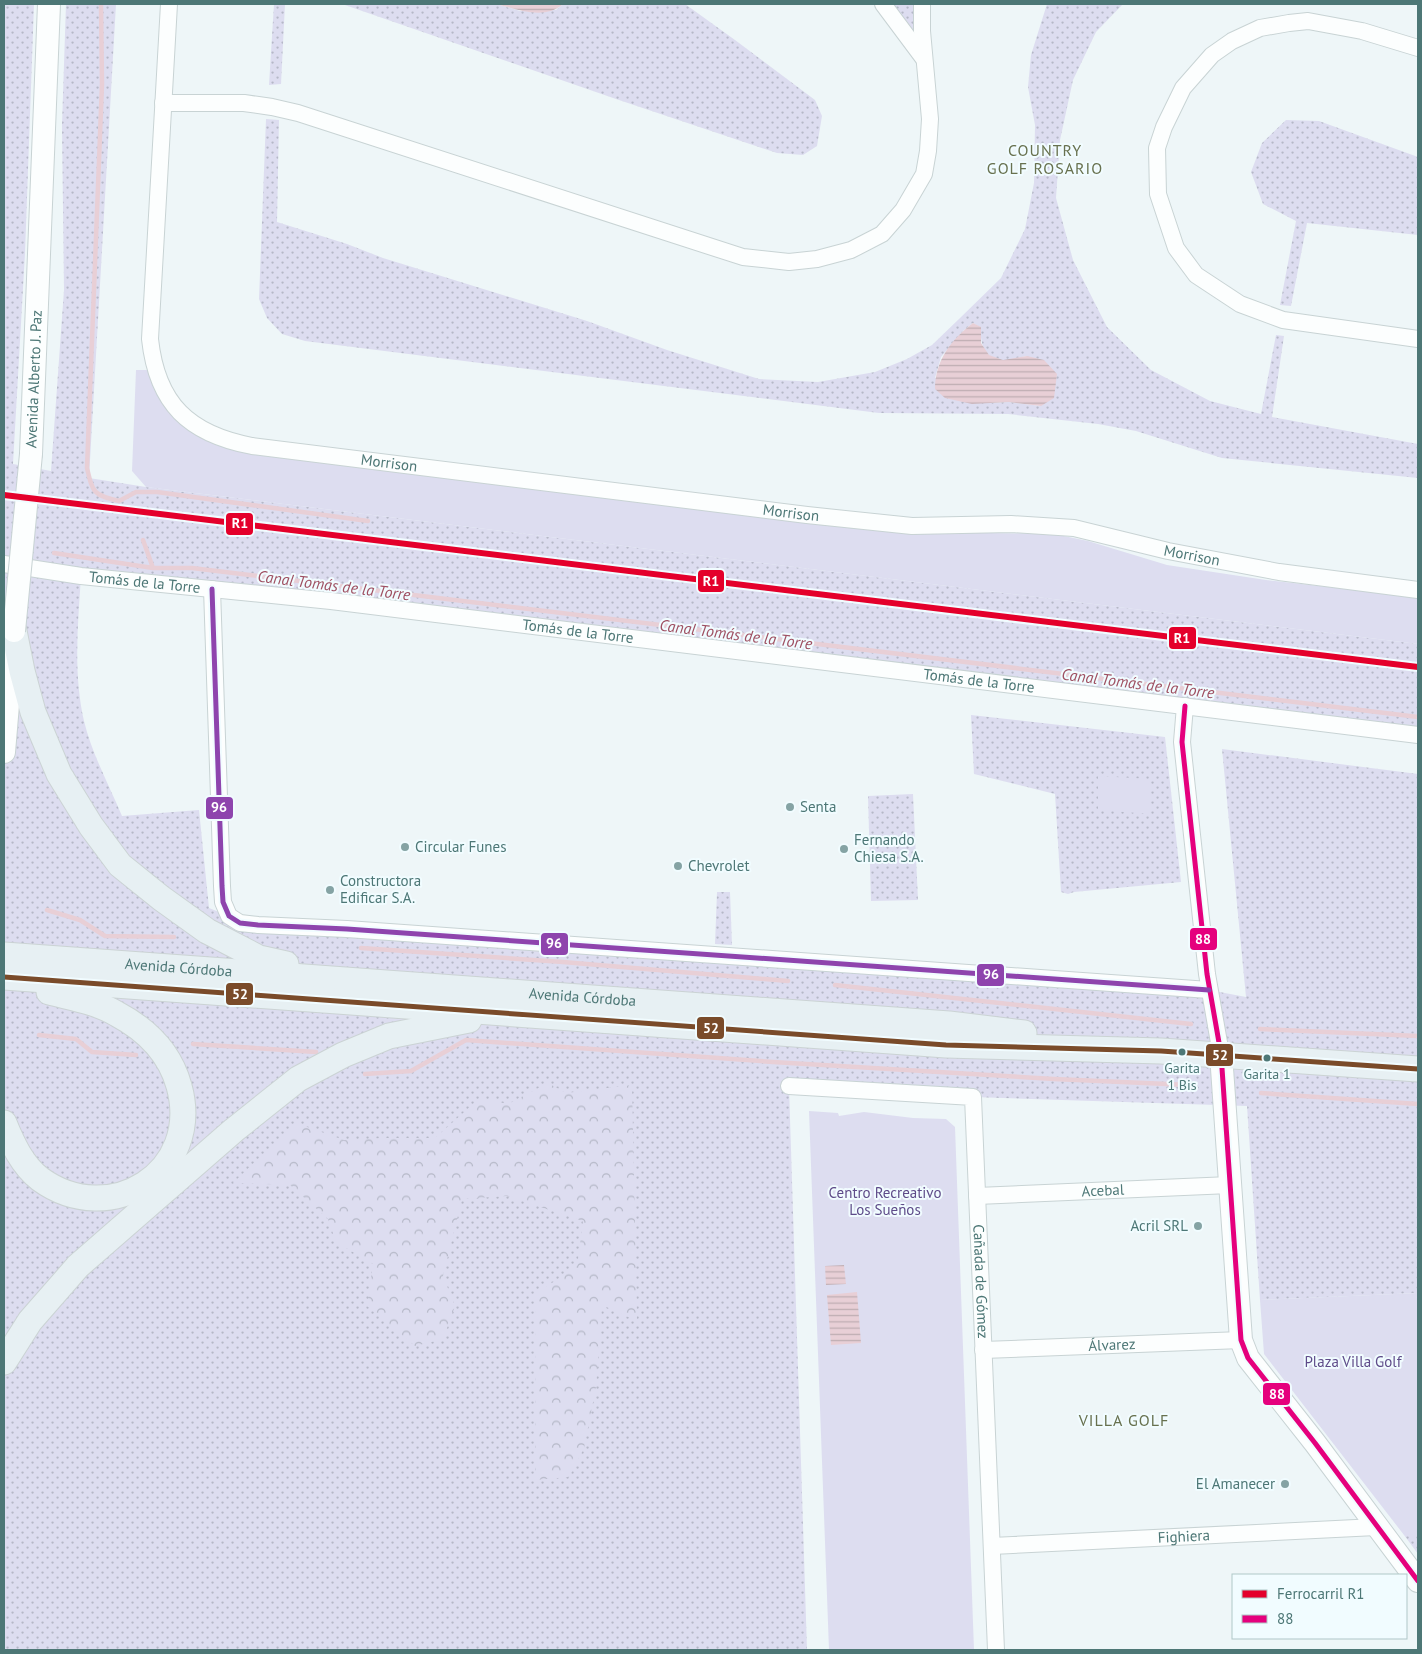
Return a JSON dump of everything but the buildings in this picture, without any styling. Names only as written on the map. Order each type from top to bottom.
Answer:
[{"type":"main road","name":"Avenida Alberto J. Paz","points":[[4,752],[31,454],[49,4]]},
{"type":"main road","points":[[4,656],[14,631]]},
{"type":"main road","points":[[14,631],[33,712],[59,774],[91,826],[120,865],[206,931],[259,958],[356,981]]},
{"type":"main road","name":"Avenida Córdoba","points":[[4,955],[949,1024],[1161,1051]]},
{"type":"main road","points":[[4,978],[90,1002],[117,1013],[151,1037],[168,1059],[177,1078],[183,1099],[184,1118],[173,1154],[150,1181],[133,1191],[116,1197],[96,1198],[77,1196],[55,1188],[39,1178],[20,1157],[4,1123]]},
{"type":"main road","name":"Avenida Córdoba","points":[[4,978],[946,1045],[1221,1054],[1418,1069]]},
{"type":"main road","points":[[4,1362],[30,1321],[78,1266],[234,1130],[298,1080],[343,1054],[389,1036],[449,1023],[514,1014]]},
{"type":"main road","points":[[1221,1054],[1241,1340],[1248,1358],[1315,1443],[1418,1581]]},
{"type":"street","name":"Morrison","points":[[169,4],[150,339],[152,359],[158,379],[173,404],[192,422],[211,435],[231,442],[252,446],[807,515],[912,526],[1012,524],[1074,528],[1168,551],[1278,572],[1418,590]]},
{"type":"street","points":[[883,4],[924,60]]},
{"type":"street","points":[[163,103],[244,103],[298,113],[743,257],[790,262],[817,259],[851,250],[882,234],[903,210],[924,174],[930,120],[928,83],[924,60],[922,4]]},
{"type":"street","points":[[1418,48],[1362,32],[1308,21],[1289,22],[1260,28],[1232,41],[1206,61],[1183,88],[1164,127],[1157,148],[1158,194],[1176,248],[1196,275],[1240,304],[1283,320],[1418,338]]},
{"type":"street","name":"Tomás de la Torre","points":[[4,564],[81,576],[331,601],[1418,735]]},
{"type":"street","points":[[212,590],[223,902],[228,916],[240,923],[357,929],[1210,990]]},
{"type":"street","points":[[1186,706],[1182,742],[1210,990],[1221,1054]]},
{"type":"street","name":"Cañada de Gómez","points":[[789,1086],[973,1097],[996,1650]]},
{"type":"street","name":"Acebal","points":[[977,1196],[1230,1185]]},
{"type":"street","name":"Álvarez","points":[[983,1350],[1241,1340]]},
{"type":"street","name":"Fighiera","points":[[992,1546],[1376,1527]]},
{"type":"green space","points":[[4,4],[34,4],[25,253],[13,464],[51,471],[64,290],[62,125],[66,4],[116,4],[89,478],[146,487],[1418,644],[1418,735],[81,576],[77,648],[78,685],[84,721],[91,745],[122,816],[199,810],[209,908],[229,916],[1209,990],[1246,997],[1222,749],[1418,774],[1418,1293],[1260,1300],[1247,1106],[973,1097],[789,1087],[807,1650],[4,1650]]},
{"type":"green space","points":[[274,4],[285,4],[281,84],[269,85]]},
{"type":"green space","points":[[342,4],[497,4],[520,11],[556,10],[563,4],[685,4],[815,100],[822,116],[817,146],[803,155],[777,153]]},
{"type":"green space","points":[[889,4],[916,4],[915,31],[912,33]]},
{"type":"green space","points":[[1047,4],[1123,4],[1096,32],[1073,80],[1060,140],[1056,198],[1073,260],[1107,327],[1151,370],[1210,401],[1261,414],[1276,335],[1284,336],[1272,417],[1418,444],[1418,478],[1222,458],[1136,431],[1098,424],[1008,414],[879,413],[305,341],[282,334],[267,318],[259,299],[266,119],[279,120],[277,222],[347,244],[383,258],[587,321],[667,350],[759,379],[818,382],[875,372],[907,359],[932,345],[1001,278],[1025,229],[1034,183],[1035,125],[1028,87],[1031,55]],"holes":[[[973,323],[980,327],[982,344],[991,357],[1006,360],[1027,356],[1041,406],[1009,402],[992,403],[935,378],[941,357],[963,331]]]},
{"type":"green space","points":[[1286,120],[1319,121],[1418,157],[1418,235],[1307,223],[1291,306],[1280,305],[1296,221],[1263,204],[1251,172],[1262,143]]},
{"type":"green space","points":[[136,370],[148,370],[157,394],[171,414],[191,430],[216,445],[257,455],[880,531],[1054,534],[1088,541],[1167,565],[1266,580],[1418,597],[1418,644],[146,487],[132,471]]},
{"type":"green space","points":[[971,715],[1165,737],[1181,882],[1068,894],[1061,892],[1055,794],[974,774]]},
{"type":"green space","points":[[1098,776],[1150,779],[1151,814],[1098,810]]},
{"type":"green space","points":[[913,794],[918,900],[871,901],[868,796]]},
{"type":"green space","points":[[717,892],[730,892],[732,945],[715,944]]},
{"type":"green space","points":[[548,1083],[566,1093],[632,1085],[637,1321],[602,1305],[596,1387],[584,1448],[569,1477],[535,1480],[536,1293],[577,1267],[583,1221],[507,1196],[462,1199],[443,1276],[455,1306],[443,1339],[415,1346],[367,1306],[373,1264],[336,1242],[328,1219],[290,1185],[233,1183],[296,1123],[344,1140],[435,1138],[480,1098],[508,1104]]},
{"type":"green space","name":"Centro Recreativo Los Sueños","points":[[809,1111],[838,1113],[839,1116],[864,1112],[913,1118],[946,1119],[955,1127],[974,1650],[829,1650]]},
{"type":"green space","name":"Plaza Villa Golf","points":[[1418,1293],[1418,1535],[1404,1535],[1264,1354],[1260,1300]]},
{"type":"green space","points":[[1404,1535],[1418,1535],[1418,1554]]},
{"type":"shaded area","points":[[497,4],[563,4],[556,9],[540,13],[522,11]]},
{"type":"shaded area","points":[[973,323],[981,327],[981,343],[989,355],[1003,360],[1027,356],[1044,360],[1057,374],[1054,398],[1041,406],[1009,402],[972,404],[945,398],[935,389],[938,369],[946,351],[958,336]]},
{"type":"shaded area","points":[[844,1265],[846,1284],[826,1285],[825,1266]]},
{"type":"shaded area","points":[[857,1292],[861,1343],[831,1345],[827,1295]]},
{"type":"waterway","points":[[101,4],[102,84],[87,468],[93,488],[99,495],[119,501],[136,492],[157,492],[368,521]]},
{"type":"waterway","points":[[143,540],[153,568]]},
{"type":"waterway","name":"Canal Tomás de la Torre","points":[[54,553],[153,568],[192,568],[1418,717]]},
{"type":"waterway","points":[[47,910],[80,920],[105,936],[174,937]]},
{"type":"waterway","points":[[361,948],[563,962],[788,981]]},
{"type":"waterway","points":[[835,985],[1191,1024]]},
{"type":"waterway","points":[[1260,1029],[1418,1036]]},
{"type":"waterway","points":[[39,1035],[76,1039],[92,1052],[136,1055]]},
{"type":"waterway","points":[[365,1074],[411,1071],[466,1040],[773,1062],[1190,1085]]},
{"type":"waterway","points":[[193,1044],[316,1052]]},
{"type":"waterway","points":[[1261,1093],[1418,1104]]},
{"type":"rail line","name":"R1","points":[[4,495],[1418,667]]},
{"type":"transit line","name":"96","points":[[212,589],[223,902],[229,916],[240,923],[1209,990]]},
{"type":"transit line","name":"88","points":[[1185,706],[1182,742],[1207,974],[1221,1054],[1241,1340],[1248,1358],[1315,1443],[1418,1581]]},
{"type":"transit line","name":"52","points":[[4,977],[946,1045],[1161,1051],[1418,1069]]},
{"type":"place","name":"Senta","points":[[790,807]]},
{"type":"place","name":"Circular Funes","points":[[405,847]]},
{"type":"place","name":"Fernando Chiesa S.A.","points":[[844,849]]},
{"type":"place","name":"Chevrolet","points":[[678,866]]},
{"type":"place","name":"Constructora Edificar S.A.","points":[[330,890]]},
{"type":"place","name":"Garita 1 Bis","points":[[1182,1052]]},
{"type":"place","name":"Garita 1","points":[[1267,1058]]},
{"type":"place","name":"Acril SRL","points":[[1198,1226]]},
{"type":"place","name":"El Amanecer","points":[[1285,1484]]},
{"type":"district","name":"COUNTRY GOLF ROSARIO","points":[[1045,159]]},
{"type":"district","name":"VILLA GOLF","points":[[1124,1420]]}]
